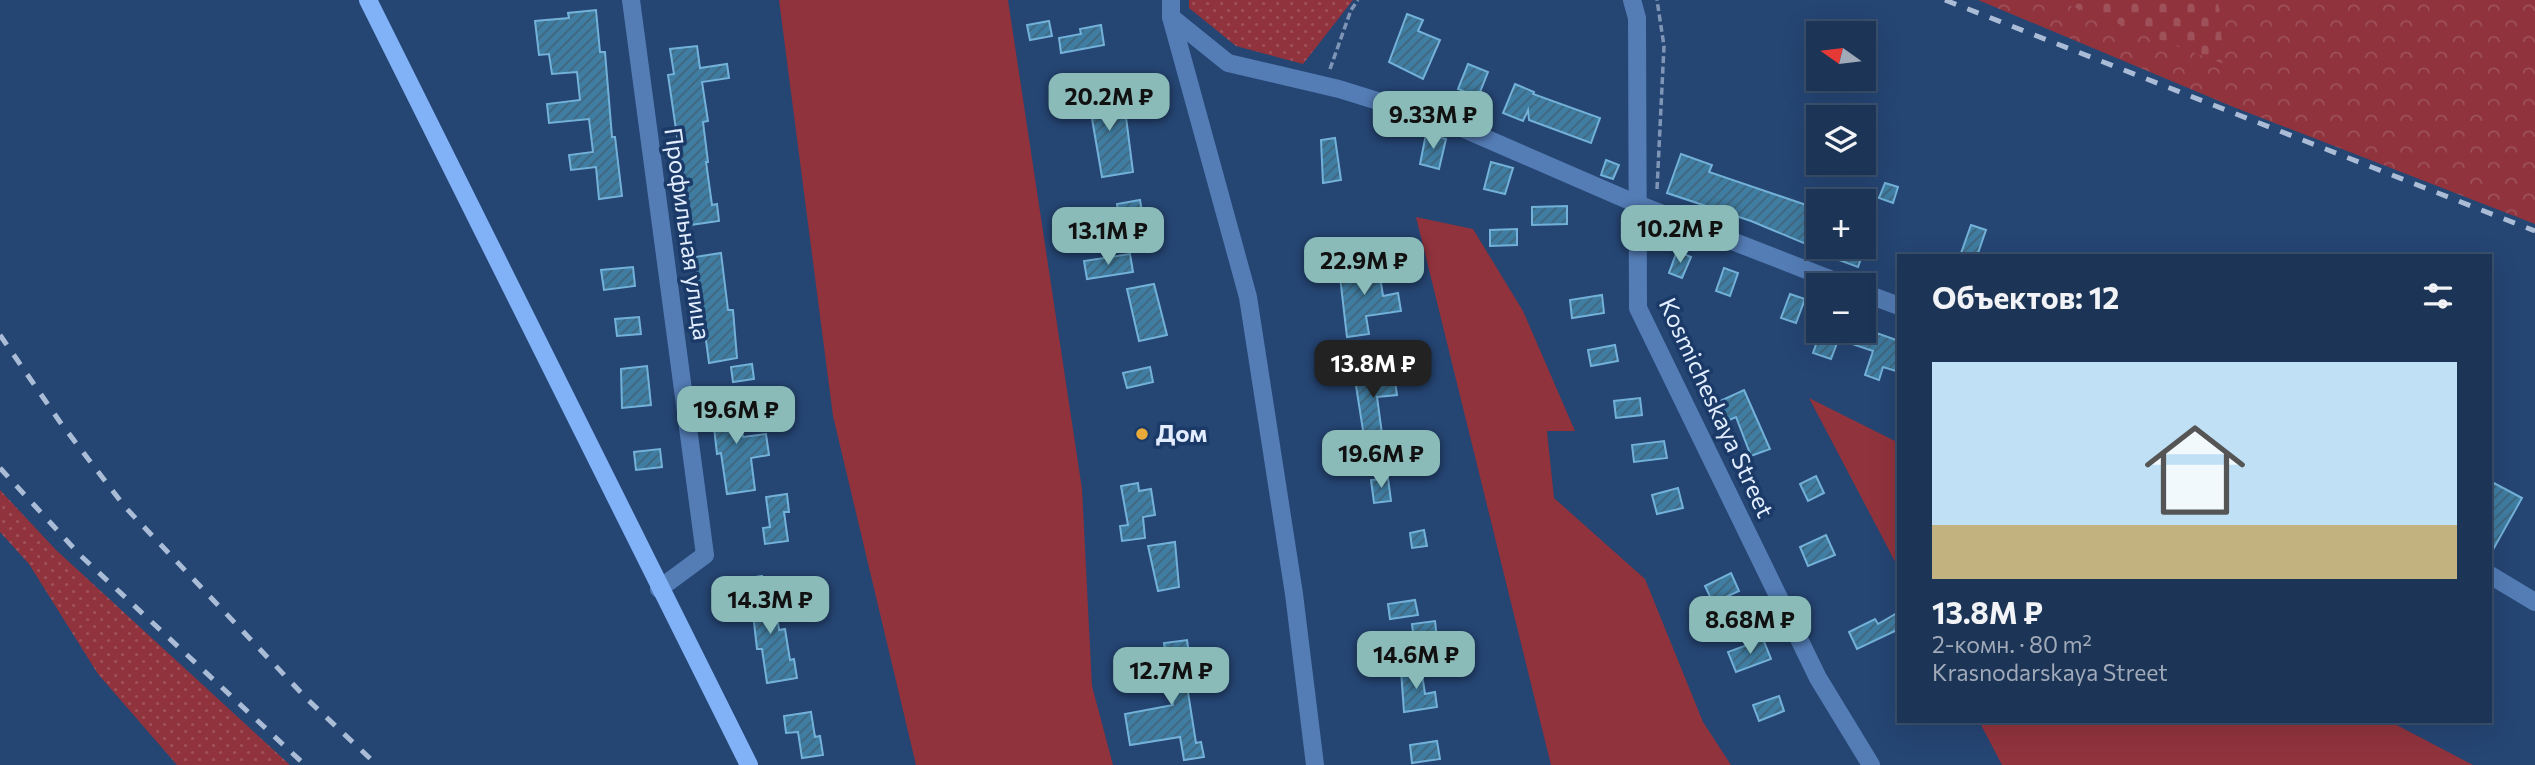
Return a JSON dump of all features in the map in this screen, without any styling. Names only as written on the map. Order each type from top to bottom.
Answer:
[{"type":"main road","points":[[368,0],[748,765]]},
{"type":"street","name":"Профильная улица","points":[[631,0],[705,555],[659,589]]},
{"type":"street","name":"Kosmicheskaya Street","points":[[1632,0],[1637,18],[1638,308],[1818,678],[1871,765]]},
{"type":"street","points":[[1171,9],[1228,64],[1324,85],[1455,125],[1656,212],[1814,273]]},
{"type":"street","points":[[1171,9],[1248,297],[1294,594],[1315,765]]},
{"type":"street","points":[[1876,297],[1897,305]]},
{"type":"street","points":[[2492,576],[2535,602]]},
{"type":"path","points":[[1324,85],[1351,10],[1358,0]]},
{"type":"path","points":[[1656,212],[1664,46],[1657,0]]},
{"type":"green space","points":[[779,0],[1008,0],[1082,489],[1092,686],[1113,765],[916,765],[833,416]]},
{"type":"green space","points":[[1189,0],[1353,0],[1303,64],[1236,46],[1189,8]]},
{"type":"green space","points":[[1978,0],[2535,0],[2535,224],[2231,106]]},
{"type":"green space","points":[[2055,0],[2218,0],[2224,64]]},
{"type":"green space","points":[[1416,217],[1473,229],[1523,311],[1575,431],[1547,431],[1554,498],[1645,579],[1703,722],[1731,765],[1551,765]]},
{"type":"green space","points":[[1809,398],[1897,442],[1897,565]]},
{"type":"green space","points":[[0,490],[56,550],[290,765],[177,765],[98,674],[29,564],[0,532]]},
{"type":"green space","points":[[1980,723],[2393,723],[2473,765],[2002,765]]},
{"type":"building","points":[[596,10],[600,52],[605,52],[612,137],[615,137],[622,196],[599,199],[596,167],[571,170],[569,155],[593,152],[589,119],[549,123],[547,104],[580,100],[577,72],[552,74],[549,54],[539,55],[535,21],[569,18],[568,13]]},
{"type":"building","points":[[1407,14],[1423,20],[1418,31],[1440,40],[1423,79],[1389,62]]},
{"type":"building","points":[[1049,21],[1052,36],[1030,40],[1027,25]]},
{"type":"building","points":[[1101,25],[1104,45],[1061,53],[1059,38],[1081,34],[1080,29]]},
{"type":"building","points":[[697,46],[700,68],[727,64],[729,78],[702,82],[708,121],[703,122],[706,162],[712,205],[717,204],[719,221],[690,225],[668,75],[674,74],[670,49]]},
{"type":"building","points":[[1468,64],[1488,72],[1478,97],[1458,89]]},
{"type":"building","points":[[1515,84],[1534,92],[1533,94],[1600,118],[1591,143],[1529,120],[1528,110],[1523,121],[1503,113]]},
{"type":"building","points":[[1109,86],[1114,119],[1126,117],[1133,172],[1102,177],[1090,107],[1084,108],[1081,91]]},
{"type":"building","points":[[1426,134],[1446,139],[1439,169],[1420,164]]},
{"type":"building","points":[[1335,138],[1341,180],[1323,183],[1321,140]]},
{"type":"building","points":[[1681,154],[1712,165],[1709,172],[1806,205],[1806,244],[1751,221],[1667,193]]},
{"type":"building","points":[[1606,160],[1619,165],[1613,179],[1601,175]]},
{"type":"building","points":[[1491,162],[1513,168],[1505,194],[1484,189]]},
{"type":"building","points":[[1885,183],[1898,187],[1893,203],[1879,198]]},
{"type":"building","points":[[1140,200],[1143,218],[1120,222],[1117,204]]},
{"type":"building","points":[[1567,206],[1567,224],[1532,225],[1532,207]]},
{"type":"building","points":[[1971,225],[1986,230],[1978,254],[1961,254]]},
{"type":"building","points":[[1517,229],[1517,245],[1490,246],[1490,230]]},
{"type":"building","points":[[1677,251],[1691,257],[1682,278],[1669,273]]},
{"type":"building","points":[[721,253],[728,310],[733,310],[737,358],[709,363],[695,257]]},
{"type":"building","points":[[1130,254],[1133,272],[1087,279],[1084,261]]},
{"type":"building","points":[[1836,259],[1861,259],[1858,267]]},
{"type":"building","points":[[1378,263],[1383,296],[1398,293],[1401,311],[1366,316],[1369,334],[1347,337],[1339,268]]},
{"type":"building","points":[[633,267],[635,286],[604,290],[601,270]]},
{"type":"building","points":[[1724,268],[1738,273],[1730,296],[1716,291]]},
{"type":"building","points":[[1154,284],[1167,335],[1139,341],[1127,289]]},
{"type":"building","points":[[1790,294],[1805,299],[1796,323],[1781,318]]},
{"type":"building","points":[[1602,295],[1604,313],[1572,318],[1570,300]]},
{"type":"building","points":[[639,317],[641,334],[617,336],[615,319]]},
{"type":"building","points":[[1876,333],[1897,340],[1897,371],[1883,367],[1879,380],[1865,375],[1873,351],[1849,343],[1876,343]]},
{"type":"building","points":[[1817,343],[1837,343],[1831,359],[1813,353]]},
{"type":"building","points":[[1615,345],[1618,361],[1591,366],[1588,350]]},
{"type":"building","points":[[752,364],[754,379],[733,382],[731,367]]},
{"type":"building","points":[[647,366],[651,405],[622,408],[621,369]]},
{"type":"building","points":[[1150,367],[1153,382],[1127,388],[1123,373]]},
{"type":"building","points":[[1393,368],[1397,395],[1377,397],[1383,441],[1365,443],[1354,373]]},
{"type":"building","points":[[1744,390],[1770,449],[1751,456],[1736,417],[1727,421],[1718,402]]},
{"type":"building","points":[[737,397],[743,437],[766,434],[769,455],[751,458],[755,490],[727,494],[721,453],[717,454],[711,401]]},
{"type":"building","points":[[1640,398],[1642,415],[1616,418],[1614,401]]},
{"type":"building","points":[[1664,441],[1667,458],[1634,462],[1632,445]]},
{"type":"building","points":[[1394,448],[1396,465],[1380,467],[1378,451]]},
{"type":"building","points":[[660,449],[662,467],[636,470],[634,452]]},
{"type":"building","points":[[1816,476],[1824,493],[1808,501],[1800,484]]},
{"type":"building","points":[[1388,478],[1391,501],[1374,503],[1371,480]]},
{"type":"building","points":[[2492,482],[2522,498],[2492,551]]},
{"type":"building","points":[[1138,483],[1139,491],[1151,489],[1155,515],[1143,517],[1145,538],[1122,541],[1120,526],[1128,525],[1121,486]]},
{"type":"building","points":[[1678,488],[1683,508],[1657,514],[1652,495]]},
{"type":"building","points":[[787,494],[789,512],[784,512],[788,541],[765,544],[763,528],[770,527],[766,497]]},
{"type":"building","points":[[1424,530],[1427,546],[1412,548],[1410,533]]},
{"type":"building","points":[[1826,535],[1835,555],[1808,566],[1800,547]]},
{"type":"building","points":[[1175,542],[1179,587],[1158,591],[1148,546]]},
{"type":"building","points":[[1731,573],[1739,591],[1713,603],[1705,586]]},
{"type":"building","points":[[762,576],[766,601],[775,599],[779,630],[785,629],[790,660],[794,659],[797,678],[767,683],[762,649],[757,649],[749,578]]},
{"type":"building","points":[[1415,600],[1418,615],[1390,619],[1388,604]]},
{"type":"building","points":[[1897,613],[1897,630],[1857,649],[1849,632],[1875,619],[1878,624]]},
{"type":"building","points":[[1435,621],[1438,648],[1415,651],[1412,624]]},
{"type":"building","points":[[1763,639],[1771,659],[1736,672],[1728,652]]},
{"type":"building","points":[[1187,640],[1191,667],[1196,666],[1198,685],[1187,686],[1196,743],[1201,742],[1204,757],[1184,760],[1180,737],[1130,745],[1125,714],[1173,705],[1164,643]]},
{"type":"building","points":[[1421,667],[1425,694],[1435,692],[1437,707],[1404,712],[1401,670]]},
{"type":"building","points":[[1779,696],[1784,711],[1759,721],[1753,705]]},
{"type":"building","points":[[811,712],[815,737],[820,736],[823,755],[802,758],[798,732],[786,733],[784,716]]},
{"type":"building","points":[[1437,741],[1440,759],[1412,763],[1410,745]]},
{"type":"railway","points":[[1945,0],[2535,231]]},
{"type":"railway","points":[[0,335],[60,422],[125,507],[308,700],[377,765]]},
{"type":"railway","points":[[0,468],[81,556],[305,765]]},
{"type":"place","name":"Дом","points":[[1142,434]]}]
